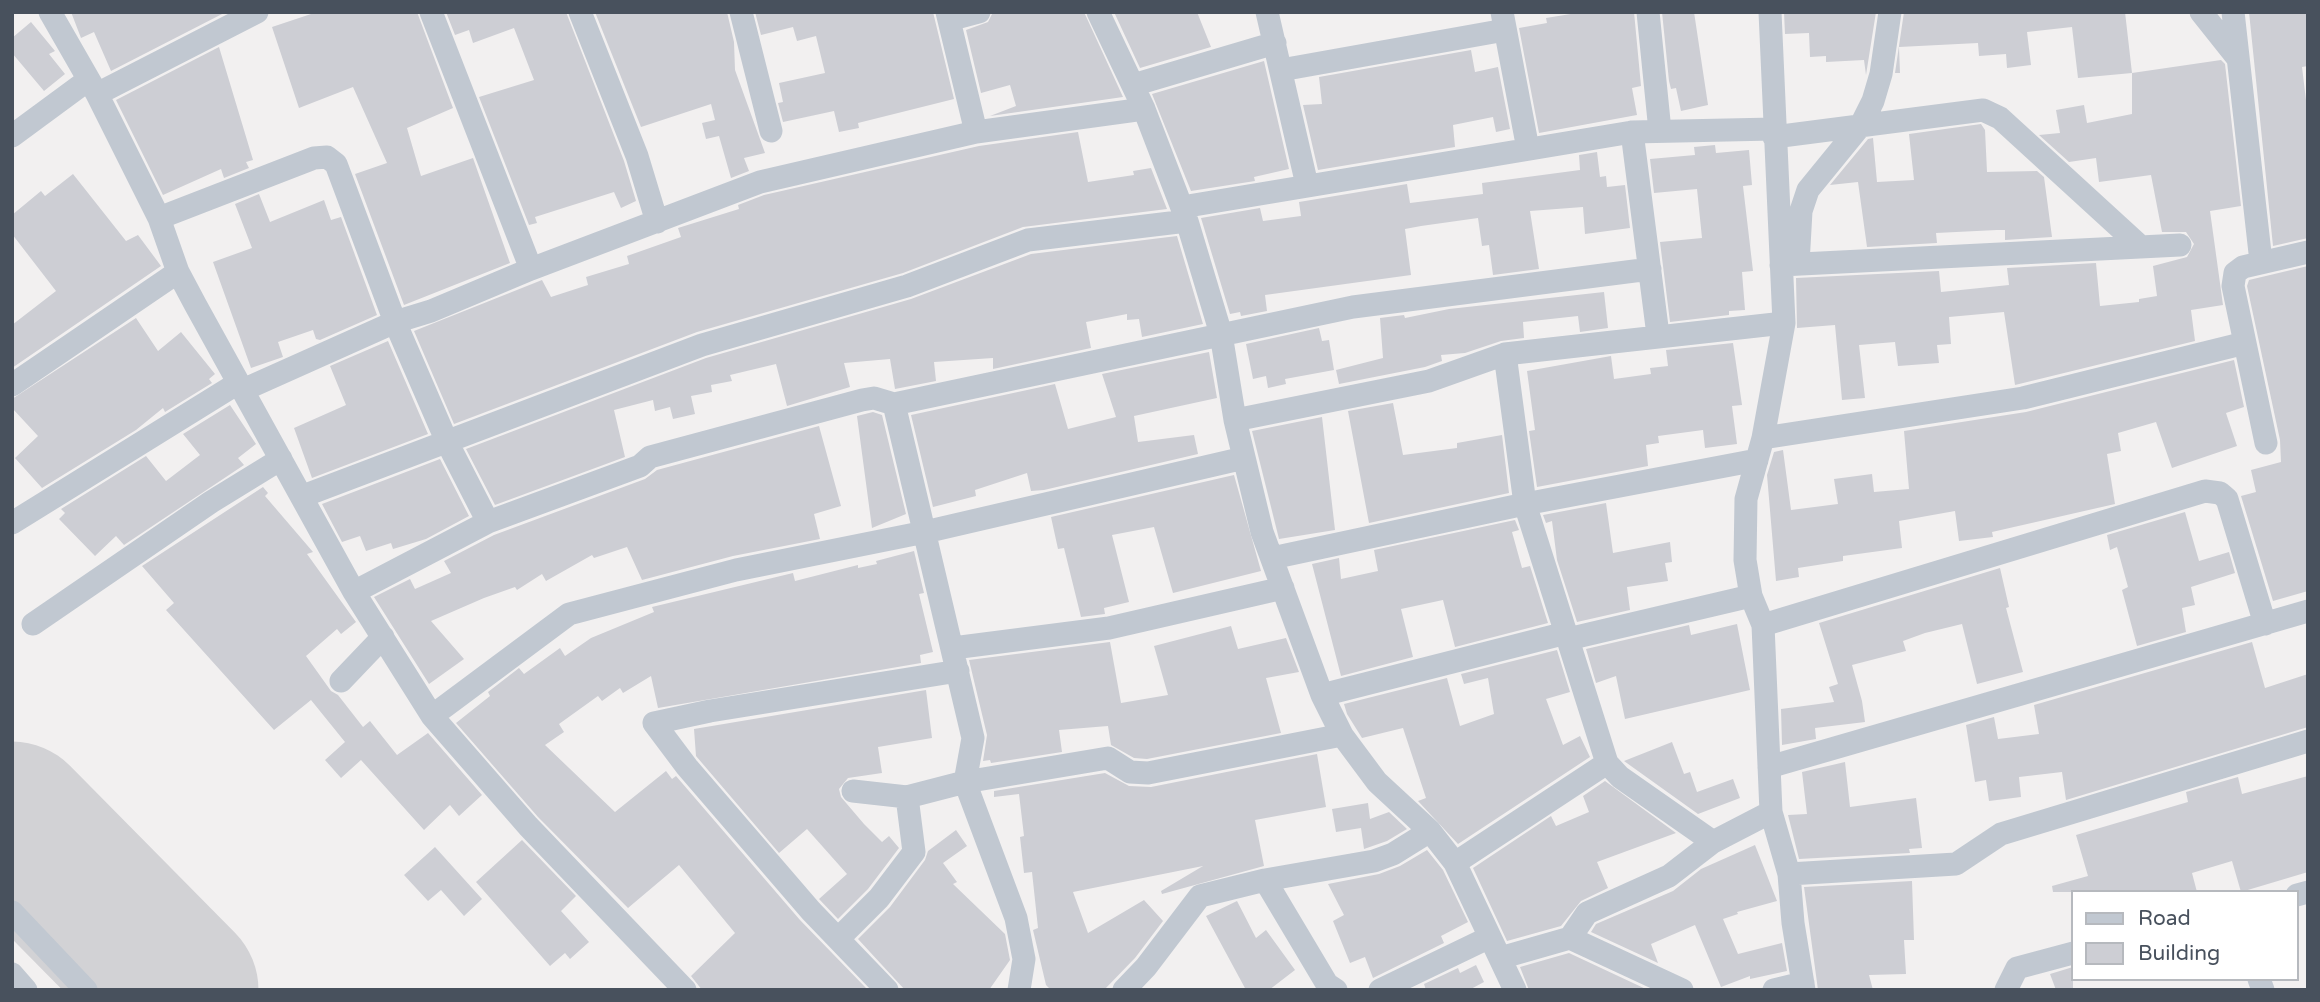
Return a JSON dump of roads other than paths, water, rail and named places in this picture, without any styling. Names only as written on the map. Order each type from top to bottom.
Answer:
[{"type":"street","points":[[50,12],[159,218],[178,272],[354,592],[432,716],[528,826],[685,990]]},
{"type":"street","points":[[12,136],[92,87],[257,12]]},
{"type":"street","points":[[431,12],[531,269]]},
{"type":"street","points":[[580,12],[637,156],[657,222]]},
{"type":"street","points":[[741,12],[771,131]]},
{"type":"street","points":[[976,132],[948,16],[979,12]]},
{"type":"street","points":[[1098,12],[1144,109],[1184,214],[1222,334],[1235,420],[1262,532],[1322,695],[1342,735],[1377,782],[1430,831],[1455,863],[1515,990]]},
{"type":"street","points":[[1267,12],[1307,185]]},
{"type":"street","points":[[1648,12],[1660,131]]},
{"type":"street","points":[[1770,12],[1774,133],[1789,264]]},
{"type":"street","points":[[1774,990],[1803,986],[1793,923],[1789,874],[1771,813],[1763,625],[1751,596],[1745,560],[1746,499],[1760,449],[1784,323],[1789,264],[1808,190],[1861,125],[1881,74],[1890,12]]},
{"type":"street","points":[[2201,12],[2236,56]]},
{"type":"street","points":[[2233,12],[2262,262]]},
{"type":"street","points":[[1281,70],[1504,21],[1528,149]]},
{"type":"street","points":[[1133,85],[1275,43]]},
{"type":"street","points":[[12,523],[241,387],[395,322],[431,311],[531,269],[760,182],[976,132],[1144,109]]},
{"type":"street","points":[[303,496],[702,345],[907,286],[1028,240],[1184,214],[1307,185],[1632,132],[1774,133],[1983,110],[2000,118],[2141,247]]},
{"type":"street","points":[[1632,132],[1658,335]]},
{"type":"street","points":[[159,218],[314,158],[327,158],[336,164],[395,322],[447,442],[488,522]]},
{"type":"street","points":[[1789,264],[2180,245]]},
{"type":"street","points":[[2266,443],[2233,286],[2235,273],[2262,262],[2308,253]]},
{"type":"street","points":[[354,592],[488,522],[640,466],[650,457],[862,400],[874,398],[894,404],[1353,307],[1650,269]]},
{"type":"street","points":[[12,385],[178,272]]},
{"type":"street","points":[[1235,420],[1429,381],[1505,354],[1784,323]]},
{"type":"street","points":[[1272,558],[1525,504],[1760,449],[2024,398],[2245,343]]},
{"type":"street","points":[[1505,354],[1525,504],[1607,763],[1620,777],[1713,842]]},
{"type":"street","points":[[894,404],[973,738],[965,782],[1016,918],[1024,959],[1019,990]]},
{"type":"street","points":[[432,716],[569,614],[736,570],[925,531],[1244,458]]},
{"type":"street","points":[[33,624],[211,502],[281,459]]},
{"type":"street","points":[[1763,625],[2205,491],[2220,493],[2227,499],[2264,624]]},
{"type":"street","points":[[953,648],[1109,628],[1283,588]]},
{"type":"street","points":[[1322,695],[1567,636],[1751,596]]},
{"type":"street","points":[[1769,767],[2308,611]]},
{"type":"street","points":[[341,681],[383,637]]},
{"type":"street","points":[[887,990],[838,939],[687,767],[654,723],[710,710],[958,671]]},
{"type":"street","points":[[853,791],[906,797],[965,782],[1108,758],[1130,772],[1148,773],[1342,735]]},
{"type":"street","points":[[1789,874],[1956,864],[2001,834],[2308,741]]},
{"type":"street","points":[[1455,863],[1607,763]]},
{"type":"street","points":[[838,939],[879,898],[914,852],[906,797]]},
{"type":"street","points":[[1570,937],[1587,913],[1670,876],[1713,842],[1754,819],[1771,813]]},
{"type":"street","points":[[1124,990],[1146,967],[1200,896],[1265,880],[1374,861],[1393,854],[1430,831]]},
{"type":"street","points":[[1265,880],[1327,988]]},
{"type":"street","points":[[12,912],[86,990]]},
{"type":"street","points":[[1380,990],[1495,947],[1570,937],[1682,990]]},
{"type":"street","points":[[2006,990],[2017,968],[2072,953]]},
{"type":"street","points":[[12,974],[26,990]]}]
